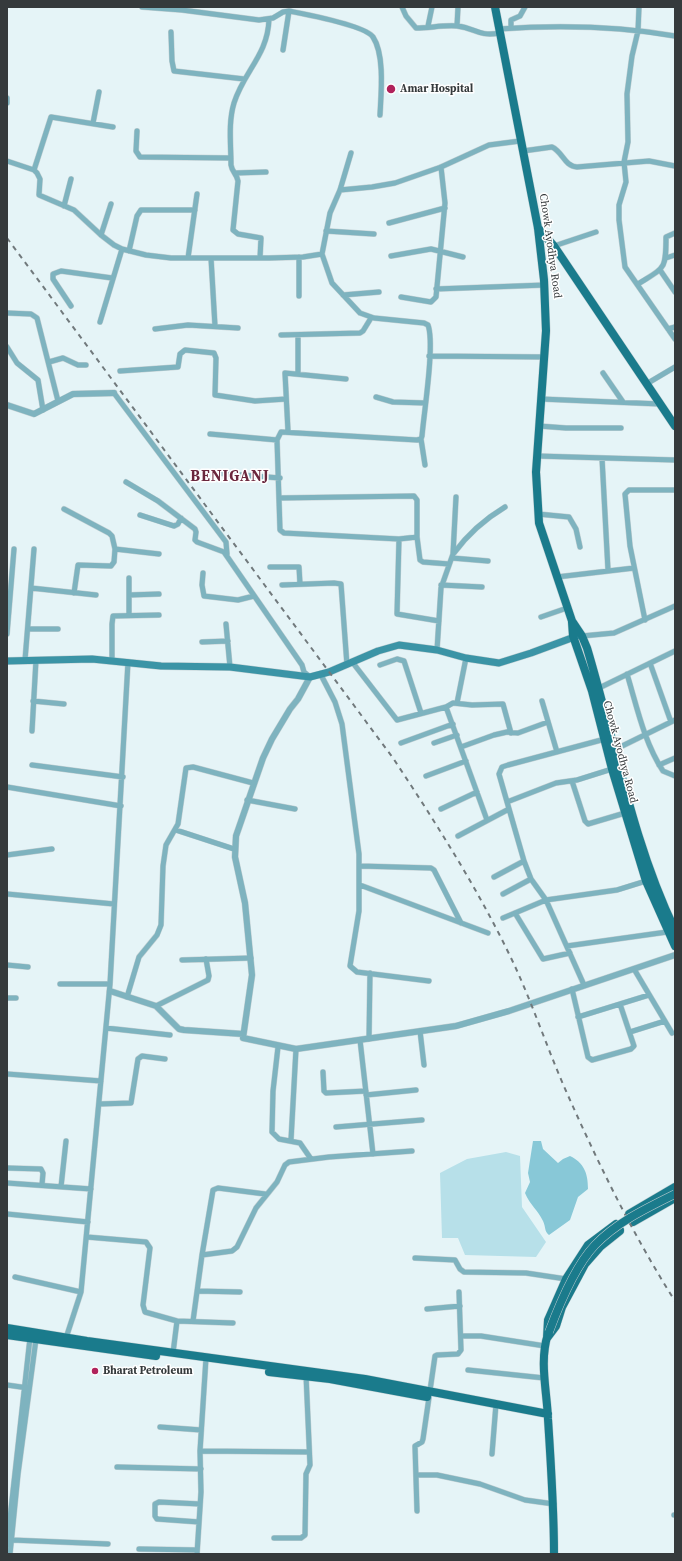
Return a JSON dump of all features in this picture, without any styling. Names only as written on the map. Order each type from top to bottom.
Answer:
[{"type":"main road","name":"Chowk Ayodhya Road","points":[[495,7],[538,228],[545,285],[545,357],[537,456],[536,490],[538,514],[543,538],[572,621]]},
{"type":"main road","points":[[538,228],[554,246],[648,383],[675,426]]},
{"type":"main road","points":[[572,621],[582,636],[611,752],[658,888],[675,946]]},
{"type":"main road","points":[[572,621],[573,636],[596,689]]},
{"type":"main road","points":[[7,661],[92,659],[161,666],[230,667],[310,677],[321,675],[378,651],[399,645],[437,650],[490,663],[509,661],[573,636],[582,636]]},
{"type":"main road","name":"Chowk Ayodhya Road","points":[[596,689],[605,740],[611,752],[612,769],[646,881],[671,931]]},
{"type":"main road","points":[[675,1187],[628,1214],[629,1218],[633,1222],[675,1198]]},
{"type":"main road","points":[[554,1554],[554,1504],[544,1378],[545,1346],[554,1316],[573,1279],[595,1246],[635,1214],[675,1194]]},
{"type":"main road","points":[[616,1224],[620,1231],[600,1247],[585,1264],[562,1307],[556,1326],[548,1335],[548,1320],[566,1280],[588,1245],[616,1224]]},
{"type":"main road","points":[[7,1328],[173,1353],[206,1360]]},
{"type":"main road","points":[[7,1335],[306,1373],[365,1379],[429,1394],[548,1416]]},
{"type":"street","points":[[142,7],[190,9],[245,19],[269,19],[289,11],[359,28],[373,37],[378,52],[381,67],[380,115]]},
{"type":"street","points":[[305,14],[306,7]]},
{"type":"street","points":[[402,7],[406,16],[416,28],[428,26],[457,26],[485,35],[511,28],[558,26],[638,30],[675,36]]},
{"type":"street","points":[[428,26],[432,7]]},
{"type":"street","points":[[457,26],[458,7]]},
{"type":"street","points":[[511,28],[511,20],[520,16],[525,7]]},
{"type":"street","points":[[639,7],[638,30],[632,56],[627,94],[628,142],[624,162],[626,182],[619,205],[619,220],[625,267],[675,339]]},
{"type":"street","points":[[283,50],[289,11]]},
{"type":"street","points":[[260,258],[261,238],[238,234],[233,230],[238,181],[236,173],[231,169],[232,112],[244,79],[262,53],[268,30],[269,19]]},
{"type":"street","points":[[171,32],[172,67],[174,71],[244,79]]},
{"type":"street","points":[[93,123],[99,92]]},
{"type":"street","points":[[7,98],[7,103]]},
{"type":"street","points":[[34,170],[51,117],[113,127]]},
{"type":"street","points":[[137,130],[136,151],[140,157],[231,158]]},
{"type":"street","points":[[340,190],[372,188],[394,183],[440,167],[489,145],[520,141]]},
{"type":"street","points":[[523,151],[552,147],[556,149],[568,164],[572,166],[649,161],[673,165],[675,160]]},
{"type":"street","points":[[351,153],[340,190],[330,213],[322,254],[332,283],[360,313],[371,318],[424,323],[428,325],[430,330],[430,356],[421,439],[425,464]]},
{"type":"street","points":[[7,161],[34,170],[40,179],[39,195],[79,214],[101,235],[122,249],[171,258],[299,257],[322,254]]},
{"type":"street","points":[[401,297],[431,302],[436,297],[445,208],[445,191],[440,167]]},
{"type":"street","points":[[236,173],[266,172]]},
{"type":"street","points":[[64,206],[71,178]]},
{"type":"street","points":[[188,258],[197,194]]},
{"type":"street","points":[[101,235],[111,204]]},
{"type":"street","points":[[389,223],[445,208]]},
{"type":"street","points":[[129,251],[137,216],[140,210],[195,210]]},
{"type":"street","points":[[326,231],[374,234]]},
{"type":"street","points":[[554,246],[596,232]]},
{"type":"street","points":[[638,284],[660,270],[666,261],[666,237],[675,233]]},
{"type":"street","points":[[100,322],[112,278],[122,249]]},
{"type":"street","points":[[391,256],[424,250],[441,250],[463,257]]},
{"type":"street","points":[[666,258],[675,255]]},
{"type":"street","points":[[299,257],[299,296]]},
{"type":"street","points":[[211,258],[216,326]]},
{"type":"street","points":[[660,270],[675,292]]},
{"type":"street","points":[[71,306],[53,279],[53,274],[61,271],[112,278]]},
{"type":"street","points":[[436,289],[545,285]]},
{"type":"street","points":[[343,295],[379,292]]},
{"type":"street","points":[[7,313],[35,316],[49,362],[58,401]]},
{"type":"street","points":[[281,335],[360,333],[363,331],[371,318]]},
{"type":"street","points":[[154,329],[188,325],[238,328]]},
{"type":"street","points":[[668,329],[675,327]]},
{"type":"street","points":[[298,335],[298,373]]},
{"type":"street","points":[[7,347],[17,363],[38,380],[43,410]]},
{"type":"street","points":[[120,371],[178,368],[180,366],[180,354],[185,350],[214,353],[216,358],[215,395],[255,401],[286,399]]},
{"type":"street","points":[[430,356],[545,357]]},
{"type":"street","points":[[49,362],[63,358],[78,366],[86,365]]},
{"type":"street","points":[[648,383],[675,367]]},
{"type":"street","points":[[288,431],[285,373],[298,373],[346,379]]},
{"type":"street","points":[[603,373],[623,402]]},
{"type":"street","points":[[7,405],[34,414],[73,394],[114,393],[226,542],[227,555]]},
{"type":"street","points":[[376,397],[393,402],[425,403]]},
{"type":"street","points":[[541,399],[660,404]]},
{"type":"street","points":[[539,426],[566,428],[621,428]]},
{"type":"street","points":[[417,537],[399,539],[281,532],[279,498],[280,478],[277,440],[281,432],[288,431],[390,439],[421,439]]},
{"type":"street","points":[[210,434],[277,440]]},
{"type":"street","points":[[537,456],[675,460]]},
{"type":"street","points":[[602,458],[608,570]]},
{"type":"street","points":[[215,472],[280,478]]},
{"type":"street","points":[[126,482],[158,501],[181,518],[196,532],[195,540],[197,542],[220,550],[227,555],[302,665],[304,672],[310,677],[298,699],[290,709],[272,739],[253,783],[236,836],[234,849],[245,902],[251,958],[252,987],[243,1038],[278,1047],[296,1049],[456,1026],[485,1019],[675,955]]},
{"type":"street","points":[[645,620],[634,568],[626,491],[675,490]]},
{"type":"street","points":[[279,498],[414,496],[417,500],[417,537],[420,560],[423,562],[450,564]]},
{"type":"street","points":[[437,650],[441,585],[452,556],[456,497]]},
{"type":"street","points":[[452,556],[466,538],[483,522],[505,507]]},
{"type":"street","points":[[64,509],[109,533],[112,536],[115,549],[114,562],[111,566],[78,565],[74,593]]},
{"type":"street","points":[[538,514],[569,517],[576,529],[580,547]]},
{"type":"street","points":[[140,515],[174,526],[178,524],[181,518]]},
{"type":"street","points":[[399,539],[397,614],[439,621]]},
{"type":"street","points":[[7,634],[14,549]]},
{"type":"street","points":[[115,549],[159,554]]},
{"type":"street","points":[[25,660],[34,550]]},
{"type":"street","points":[[452,556],[488,561]]},
{"type":"street","points":[[270,567],[299,567],[300,584]]},
{"type":"street","points":[[558,581],[608,570],[634,568]]},
{"type":"street","points":[[204,573],[202,584],[204,596],[238,600],[254,596]]},
{"type":"street","points":[[129,578],[129,615]]},
{"type":"street","points":[[282,585],[341,584],[350,664],[395,718],[400,719],[446,707],[448,704],[457,703],[472,706],[503,704],[511,733]]},
{"type":"street","points":[[441,585],[482,587]]},
{"type":"street","points":[[31,588],[96,595]]},
{"type":"street","points":[[129,595],[159,594]]},
{"type":"street","points":[[582,636],[614,633],[675,606]]},
{"type":"street","points":[[541,617],[568,608]]},
{"type":"street","points":[[112,661],[112,618],[116,615],[159,615]]},
{"type":"street","points":[[226,624],[230,667]]},
{"type":"street","points":[[28,629],[58,629]]},
{"type":"street","points":[[202,642],[228,641]]},
{"type":"street","points":[[596,689],[675,651]]},
{"type":"street","points":[[457,703],[466,658]]},
{"type":"street","points":[[380,665],[398,659],[404,661],[421,713]]},
{"type":"street","points":[[32,731],[36,660]]},
{"type":"street","points":[[66,1338],[81,1292],[110,991],[128,662]]},
{"type":"street","points":[[611,752],[673,721],[650,663]]},
{"type":"street","points":[[627,674],[645,735],[659,765],[663,771],[675,776]]},
{"type":"street","points":[[321,675],[335,702],[342,724],[360,866],[359,912],[350,962],[352,969],[429,981]]},
{"type":"street","points":[[34,701],[64,704]]},
{"type":"street","points":[[542,701],[557,752]]},
{"type":"street","points":[[446,707],[487,820]]},
{"type":"street","points":[[461,747],[494,735],[518,733],[548,722]]},
{"type":"street","points":[[401,743],[453,724]]},
{"type":"street","points":[[434,743],[457,735]]},
{"type":"street","points":[[584,986],[546,900],[531,880],[524,861],[499,774],[502,767],[605,740]]},
{"type":"street","points":[[659,765],[675,758]]},
{"type":"street","points":[[426,776],[466,760]]},
{"type":"street","points":[[32,765],[122,777]]},
{"type":"street","points":[[127,996],[139,957],[160,928],[163,866],[169,838],[176,830],[186,768],[193,767],[253,783]]},
{"type":"street","points":[[507,802],[556,783],[572,781],[612,769]]},
{"type":"street","points":[[572,781],[585,821],[588,824],[626,816]]},
{"type":"street","points":[[7,788],[121,806]]},
{"type":"street","points":[[441,809],[477,792]]},
{"type":"street","points":[[247,800],[295,809]]},
{"type":"street","points":[[458,836],[509,809]]},
{"type":"street","points":[[176,830],[234,849]]},
{"type":"street","points":[[7,855],[52,849]]},
{"type":"street","points":[[494,877],[524,861]]},
{"type":"street","points":[[360,866],[431,868],[434,870],[461,924]]},
{"type":"street","points":[[503,894],[531,880]]},
{"type":"street","points":[[503,918],[546,900],[617,890],[646,881]]},
{"type":"street","points":[[360,885],[488,933]]},
{"type":"street","points":[[7,894],[114,904]]},
{"type":"street","points":[[515,913],[543,959],[570,953]]},
{"type":"street","points":[[567,946],[671,931]]},
{"type":"street","points":[[182,960],[251,958]]},
{"type":"street","points":[[156,1006],[208,980],[209,976],[206,959]]},
{"type":"street","points":[[7,965],[28,967]]},
{"type":"street","points":[[634,969],[672,1033]]},
{"type":"street","points":[[369,1039],[370,973]]},
{"type":"street","points":[[60,984],[110,984]]},
{"type":"street","points":[[572,990],[588,1057],[592,1060],[633,1048],[634,1043],[620,1004]]},
{"type":"street","points":[[110,991],[156,1006],[179,1028],[184,1030],[243,1034]]},
{"type":"street","points":[[578,1017],[649,995]]},
{"type":"street","points":[[7,998],[16,998]]},
{"type":"street","points":[[630,1032],[665,1021]]},
{"type":"street","points":[[106,1028],[170,1035]]},
{"type":"street","points":[[420,1031],[424,1065]]},
{"type":"street","points":[[360,1040],[373,1154]]},
{"type":"street","points":[[278,1047],[272,1128],[275,1136],[300,1143],[311,1159]]},
{"type":"street","points":[[291,1140],[296,1049]]},
{"type":"street","points":[[99,1104],[131,1103],[138,1059],[142,1056],[165,1059]]},
{"type":"street","points":[[323,1072],[324,1091],[326,1093],[366,1093],[416,1090]]},
{"type":"street","points":[[7,1074],[101,1081]]},
{"type":"street","points":[[336,1127],[422,1120]]},
{"type":"street","points":[[61,1187],[66,1141]]},
{"type":"street","points":[[202,1255],[232,1250],[237,1247],[256,1208],[265,1194],[277,1182],[285,1164],[311,1159],[412,1151]]},
{"type":"street","points":[[7,1168],[41,1169],[43,1173],[42,1186]]},
{"type":"street","points":[[7,1183],[91,1189]]},
{"type":"street","points":[[193,1321],[213,1190],[218,1188],[265,1194]]},
{"type":"street","points":[[7,1214],[88,1222]]},
{"type":"street","points":[[86,1237],[146,1242],[148,1244],[150,1248],[145,1312],[177,1321],[233,1323]]},
{"type":"street","points":[[415,1258],[455,1260],[460,1269],[464,1272],[526,1273],[566,1280]]},
{"type":"street","points":[[15,1277],[81,1292]]},
{"type":"street","points":[[197,1291],[240,1292]]},
{"type":"street","points":[[417,1511],[415,1446],[422,1442],[423,1439],[434,1356],[458,1354],[461,1350],[459,1292]]},
{"type":"street","points":[[427,1309],[460,1306]]},
{"type":"street","points":[[173,1353],[177,1321]]},
{"type":"street","points":[[461,1336],[481,1336],[545,1346]]},
{"type":"street","points":[[7,1545],[11,1503],[33,1339]]},
{"type":"street","points":[[139,1549],[197,1552],[200,1504],[200,1451],[206,1360]]},
{"type":"street","points":[[468,1370],[544,1378]]},
{"type":"street","points":[[274,1538],[301,1538],[305,1535],[306,1474],[310,1465],[306,1373]]},
{"type":"street","points":[[7,1385],[27,1388]]},
{"type":"street","points":[[492,1454],[496,1406]]},
{"type":"street","points":[[160,1427],[201,1430]]},
{"type":"street","points":[[200,1451],[309,1452]]},
{"type":"street","points":[[117,1467],[201,1470]]},
{"type":"street","points":[[416,1475],[437,1475],[480,1484],[524,1500],[554,1504]]},
{"type":"street","points":[[199,1522],[158,1519],[155,1516],[155,1504],[159,1502],[200,1504]]},
{"type":"street","points":[[10,1554],[12,1540],[11,1503]]},
{"type":"street","points":[[12,1540],[108,1544]]},
{"type":"shaded area","points":[[533,1141],[541,1141],[543,1149],[558,1163],[570,1156],[575,1159],[582,1165],[587,1178],[588,1189],[578,1197],[570,1220],[549,1235],[546,1232],[541,1217],[525,1193],[530,1182],[528,1173]]},
{"type":"shaded area","points":[[506,1152],[520,1156],[522,1207],[546,1242],[536,1257],[465,1255],[458,1238],[442,1238],[440,1173],[467,1159]]},
{"type":"railway","points":[[7,238],[393,758],[441,832],[471,882],[512,960],[559,1075],[591,1145],[630,1225],[675,1301]]},
{"type":"place","name":"Amar Hospital","points":[[391,89]]},
{"type":"place","name":"Bharat Petroleum","points":[[95,1371]]},
{"type":"district","name":"BENIGANJ","points":[[230,477]]}]
